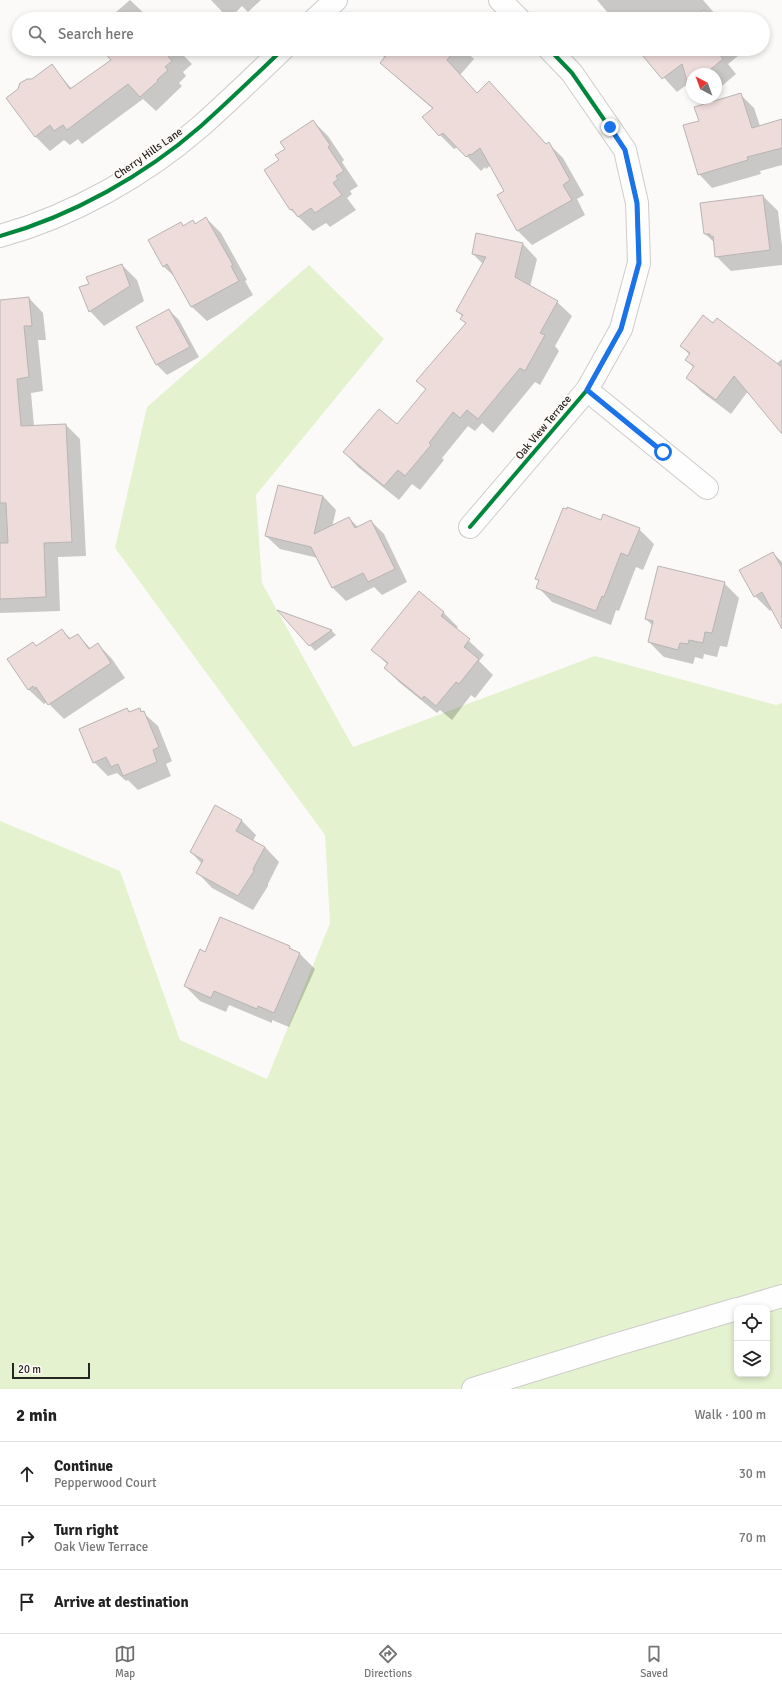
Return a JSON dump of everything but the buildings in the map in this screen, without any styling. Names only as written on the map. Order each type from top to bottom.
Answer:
[{"type":"street","points":[[323,12],[336,0]]},
{"type":"street","points":[[500,0],[512,12]]},
{"type":"street","name":"Cherry Hills Lane","points":[[0,236],[30,228],[125,182],[200,127],[276,56]]},
{"type":"street","name":"Oak View Terrace","points":[[470,527],[587,390],[621,329],[639,263],[637,203],[625,150],[572,73],[556,56]]},
{"type":"street","points":[[587,390],[707,488]]},
{"type":"street","points":[[752,1305],[782,1296]]},
{"type":"street","points":[[472,1389],[618,1344],[734,1311]]},
{"type":"green space","points":[[309,265],[384,339],[256,495],[262,583],[353,747],[595,656],[776,705],[782,703],[782,1389],[0,1389],[0,821],[120,871],[180,1040],[267,1079],[330,923],[325,835],[115,548],[147,407]]},
{"type":"cycle path","points":[[0,236],[27,228],[54,217],[106,192],[132,177],[156,161],[201,126],[276,56]]},
{"type":"cycle path","points":[[470,527],[587,390],[621,329],[639,263],[637,203],[625,150],[572,73],[556,56]]},
{"type":"route","points":[[610,127],[625,150],[637,203],[639,263],[621,329],[587,390],[663,452]]}]
